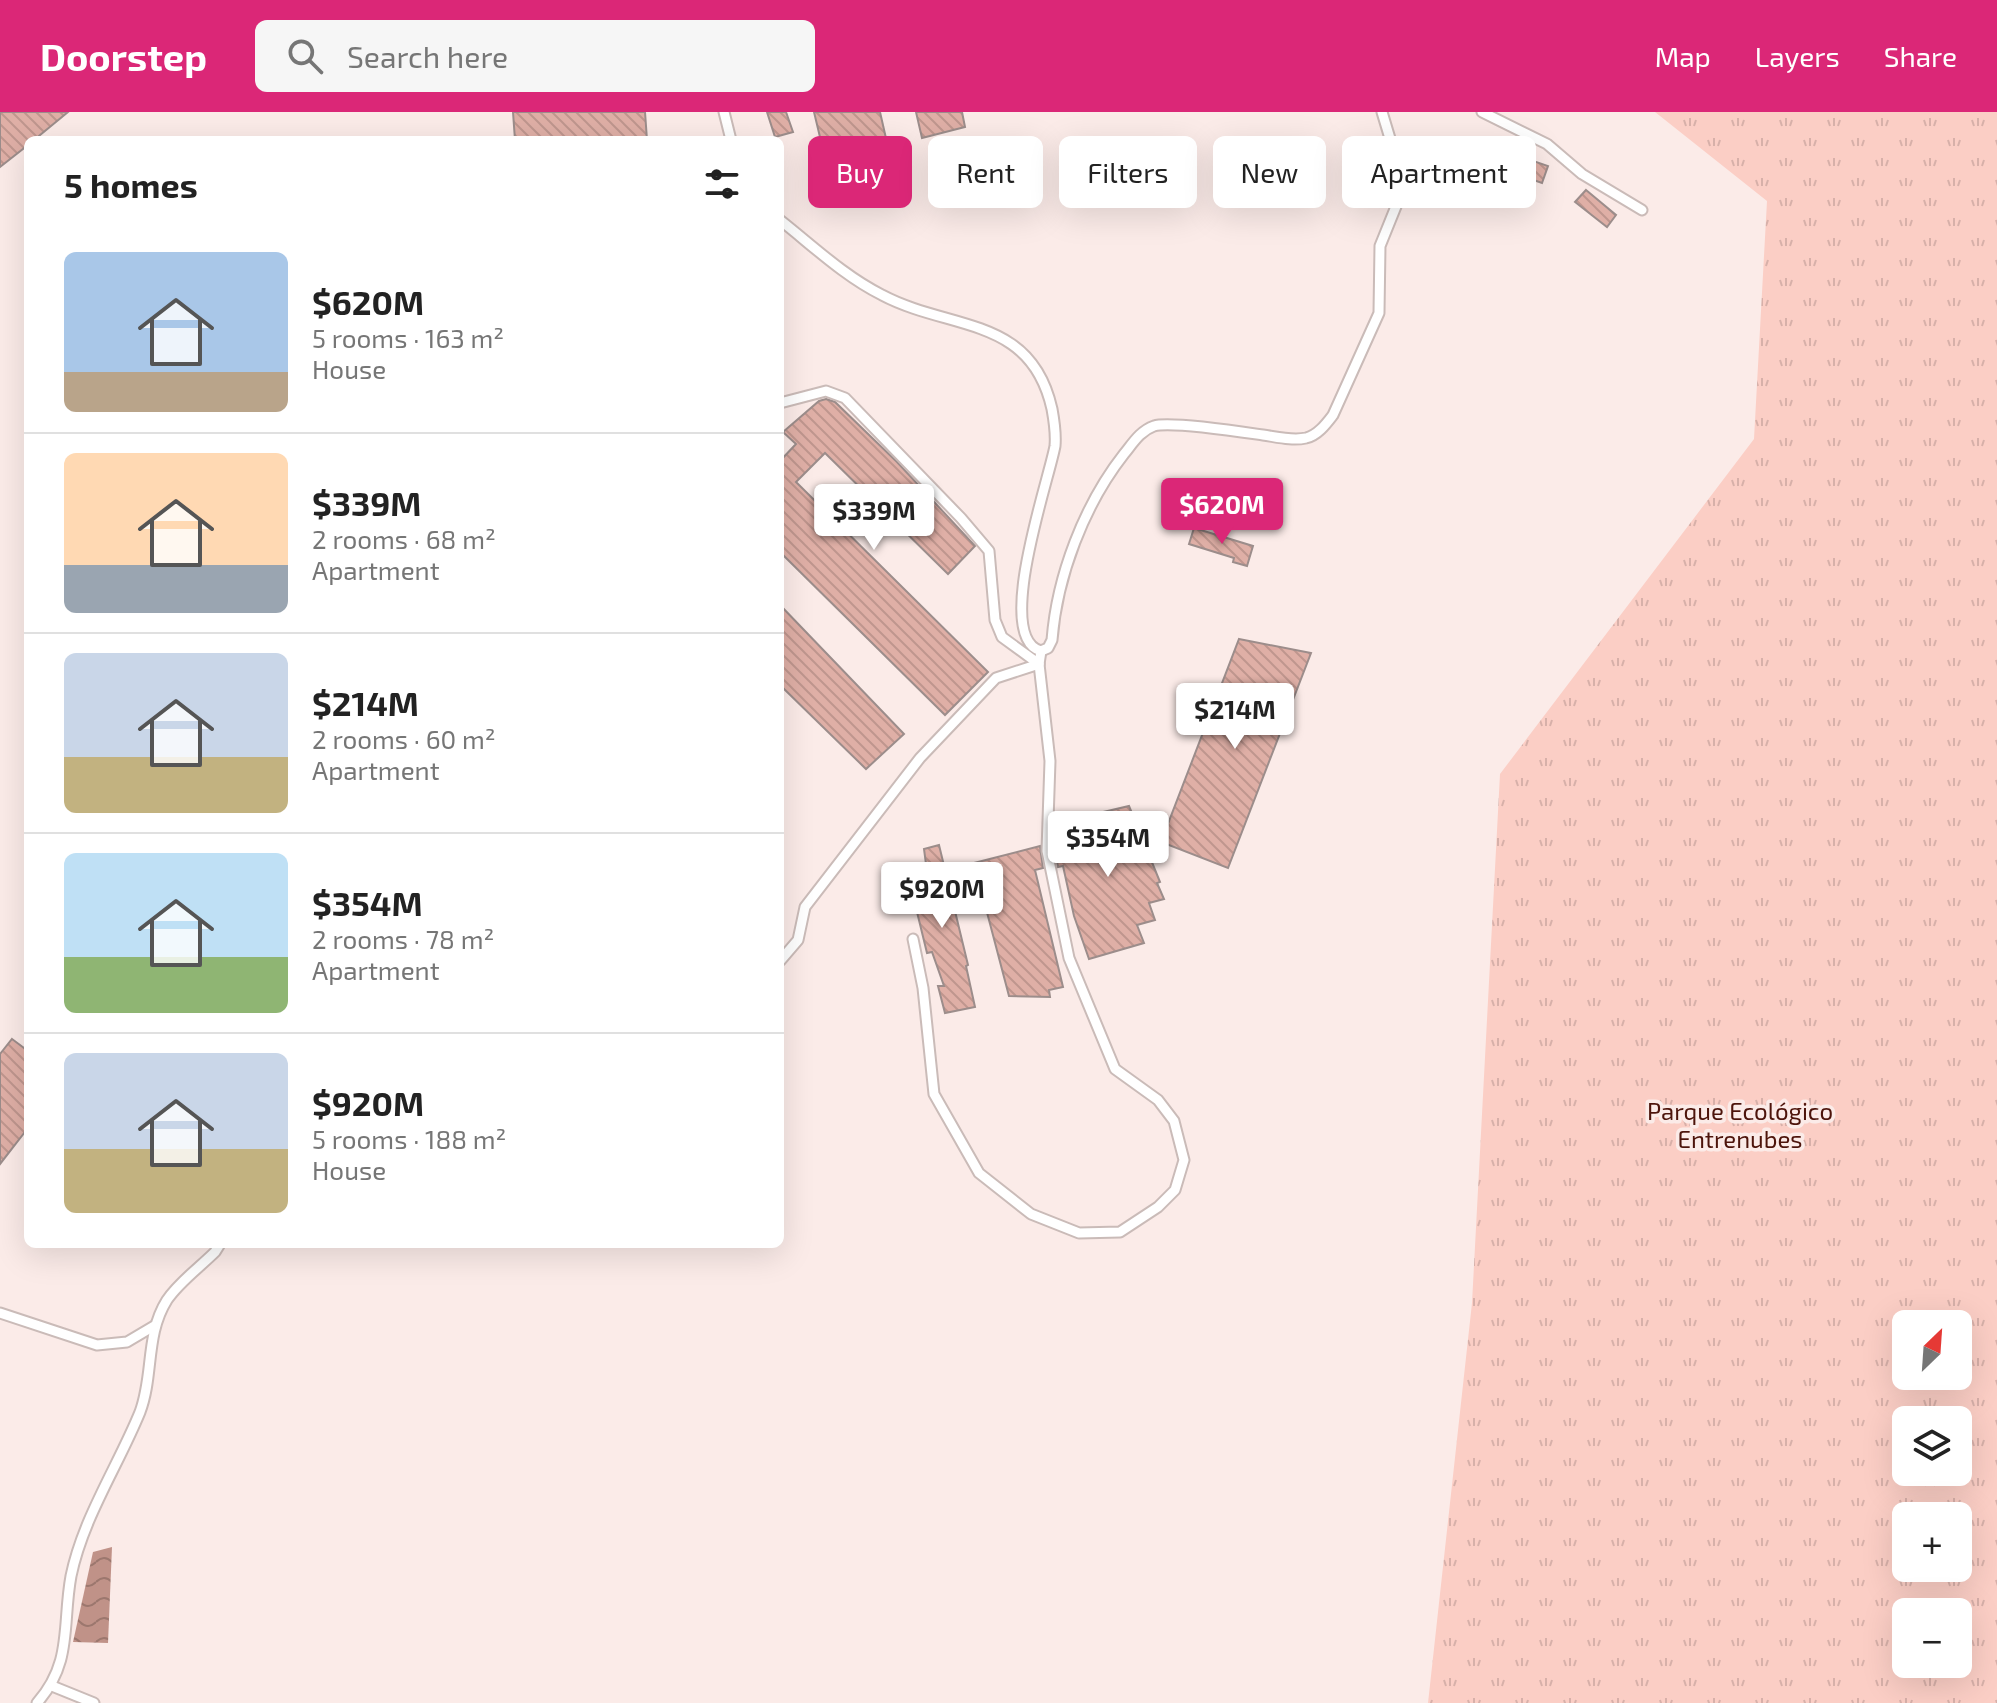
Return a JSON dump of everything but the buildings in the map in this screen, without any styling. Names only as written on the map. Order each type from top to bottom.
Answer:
[{"type":"lane","points":[[724,112],[730,136]]},
{"type":"lane","points":[[1041,651],[1048,648],[1052,640],[1067,564],[1090,509],[1114,467],[1141,433],[1156,425],[1180,425],[1288,439],[1307,438],[1321,429],[1333,415],[1379,313],[1380,246],[1399,199],[1395,155],[1382,112]]},
{"type":"lane","points":[[1482,112],[1547,144],[1582,174],[1642,210]]},
{"type":"lane","points":[[784,223],[859,283],[887,298],[995,333],[1024,352],[1042,378],[1052,410],[1055,442],[1023,573],[1024,635],[1028,643],[1041,651]]},
{"type":"lane","points":[[784,402],[826,391],[845,398],[989,551],[995,620],[1002,637],[1039,664]]},
{"type":"lane","points":[[913,939],[923,988],[934,1094],[979,1173],[1031,1214],[1079,1233],[1120,1232],[1158,1207],[1175,1190],[1184,1160],[1174,1121],[1158,1100],[1115,1069],[1069,958],[1047,851],[1050,761],[1039,664],[1041,651]]},
{"type":"lane","points":[[784,956],[798,940],[805,907],[920,758],[996,678],[1039,664]]},
{"type":"lane","points":[[37,1703],[52,1686],[62,1659],[72,1574],[99,1495],[141,1409],[154,1326],[168,1298],[218,1248]]},
{"type":"lane","points":[[0,1313],[97,1345],[127,1342],[154,1326]]},
{"type":"lane","points":[[52,1686],[94,1703]]},
{"type":"green space","name":"Parque Ecológico Entrenubes","points":[[1655,112],[1997,112],[1997,1703],[1428,1703],[1472,1303],[1500,774],[1754,439],[1767,201]]},
{"type":"water","points":[[112,1547],[108,1643],[73,1642],[93,1552]]}]
